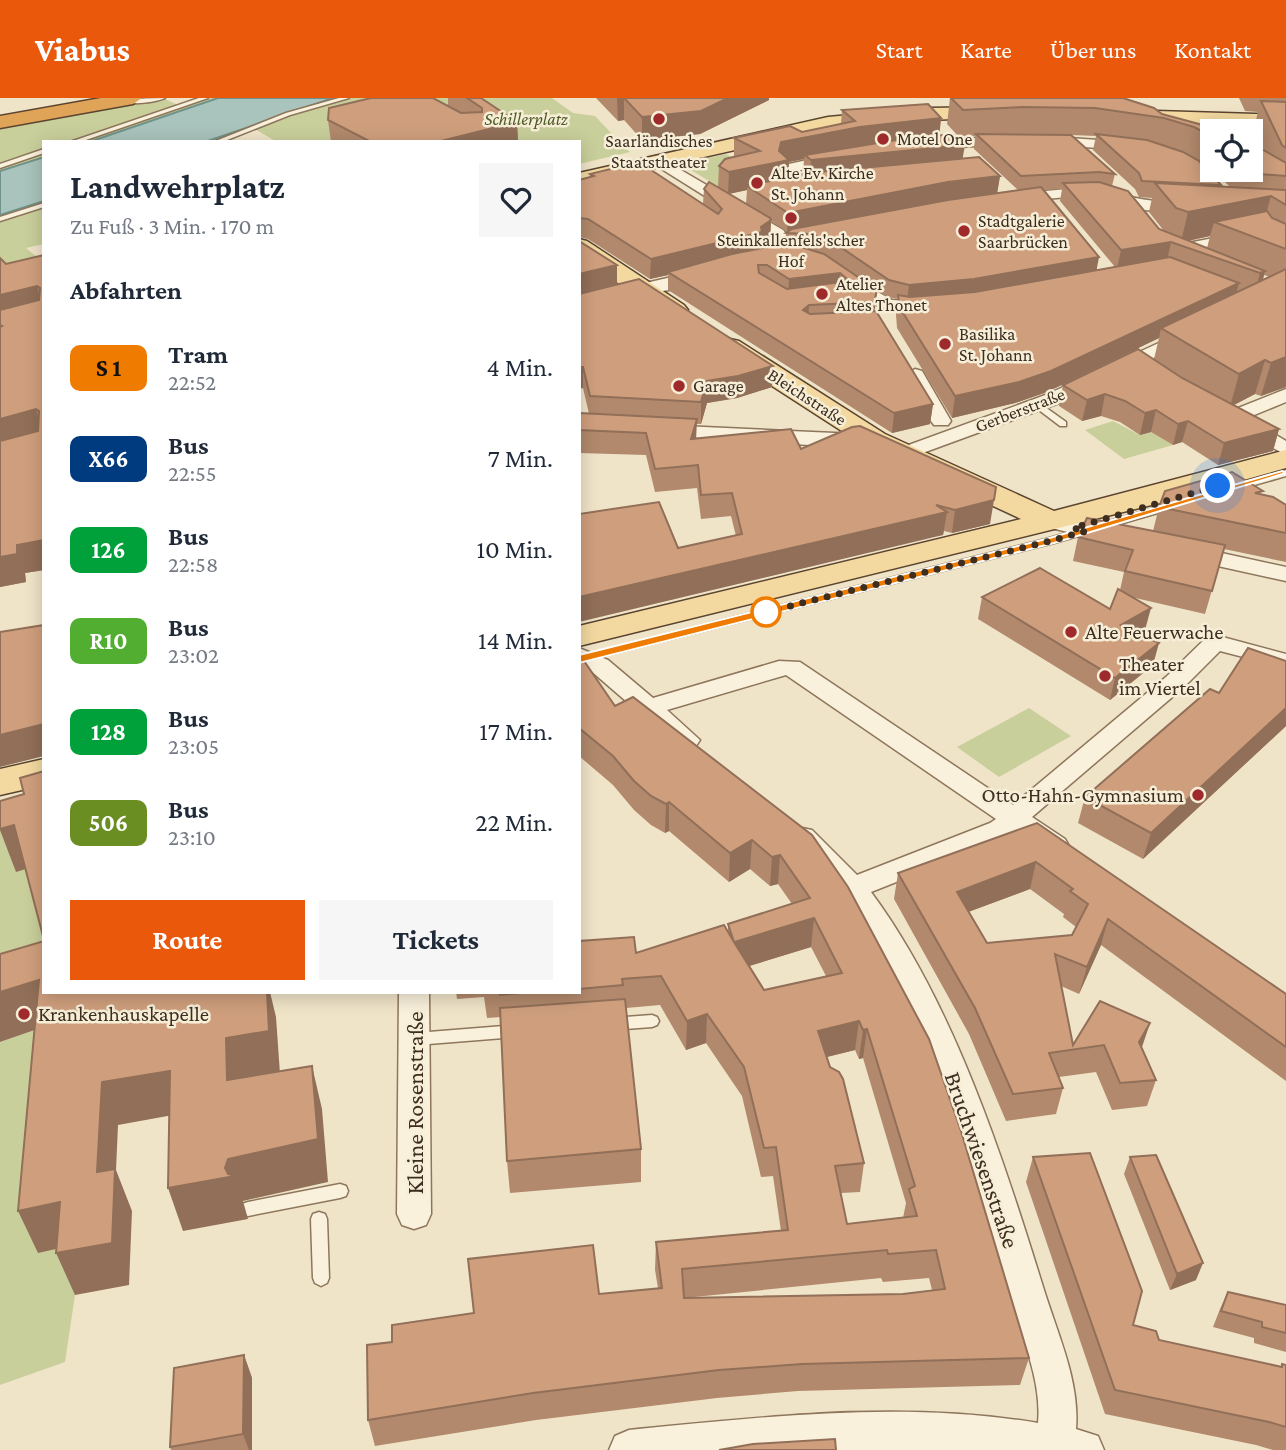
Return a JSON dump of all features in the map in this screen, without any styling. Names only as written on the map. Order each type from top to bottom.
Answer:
[{"type":"highway","points":[[0,107],[61,98]]},
{"type":"highway","points":[[0,114],[118,99]]},
{"type":"highway","points":[[0,122],[118,99]]},
{"type":"main road","points":[[581,179],[820,124],[917,109]]},
{"type":"main road","points":[[581,171],[776,127],[848,115],[917,109],[1023,111]]},
{"type":"main road","points":[[1109,113],[1155,123],[1286,119]]},
{"type":"main road","name":"Bleichstraße","points":[[581,247],[867,436],[902,454],[1070,527]]},
{"type":"main road","points":[[610,297],[643,289]]},
{"type":"main road","points":[[587,653],[626,625],[1070,527],[1286,459]]},
{"type":"main road","points":[[0,782],[42,772]]},
{"type":"street","points":[[917,109],[969,158]]},
{"type":"street","points":[[913,147],[953,142],[1025,139],[1121,145]]},
{"type":"street","points":[[1072,142],[1092,161]]},
{"type":"street","points":[[785,189],[812,184],[785,169],[852,155]]},
{"type":"street","points":[[643,289],[669,285],[726,264],[770,257],[788,246],[726,202],[657,160]]},
{"type":"street","points":[[817,162],[831,173]]},
{"type":"street","points":[[1005,194],[1096,194],[1116,197],[1130,194],[1188,206]]},
{"type":"street","points":[[1043,194],[1056,211]]},
{"type":"street","points":[[1130,194],[1146,224]]},
{"type":"street","points":[[726,202],[748,197]]},
{"type":"street","points":[[1254,216],[1281,255]]},
{"type":"street","points":[[1170,247],[1264,233]]},
{"type":"street","points":[[1170,247],[1211,263]]},
{"type":"street","points":[[835,272],[865,293],[885,313],[947,305]]},
{"type":"street","points":[[839,296],[865,293]]},
{"type":"street","name":"Gerberstraße","points":[[902,454],[1038,405],[1202,328]]},
{"type":"street","points":[[904,358],[942,421]]},
{"type":"street","points":[[1135,360],[1153,372]]},
{"type":"street","points":[[1286,395],[1222,413],[1286,449]]},
{"type":"street","points":[[638,429],[848,442],[867,436]]},
{"type":"street","points":[[1070,527],[1140,543]]},
{"type":"street","points":[[1167,549],[1286,574]]},
{"type":"street","points":[[855,887],[984,838],[1013,819],[1175,682],[1215,642],[1286,661]]},
{"type":"street","points":[[587,653],[707,757]]},
{"type":"street","points":[[649,708],[779,668],[791,667],[1073,858]]},
{"type":"street","name":"Bruchwiesenstraße","points":[[781,819],[837,866],[855,887],[896,954],[932,1027],[991,1175],[1055,1385],[1065,1448]]},
{"type":"street","name":"Kleine Rosenstraße","points":[[414,994],[414,1214]]},
{"type":"street","points":[[629,1450],[860,1430],[1020,1438],[1065,1448]]},
{"type":"lane","points":[[118,99],[144,101],[162,98]]},
{"type":"lane","points":[[79,140],[205,98]]},
{"type":"lane","points":[[221,140],[288,114],[346,98]]},
{"type":"lane","points":[[0,166],[42,152]]},
{"type":"lane","points":[[0,219],[42,206]]},
{"type":"lane","points":[[1038,405],[1063,424]]},
{"type":"lane","points":[[587,653],[1070,527],[1286,467]]},
{"type":"lane","points":[[1225,491],[1286,473]]},
{"type":"lane","points":[[1070,527],[1188,502]]},
{"type":"lane","points":[[0,794],[42,784]]},
{"type":"lane","points":[[596,1025],[652,1021]]},
{"type":"lane","points":[[416,1039],[527,1031]]},
{"type":"lane","points":[[248,1209],[340,1191]]},
{"type":"lane","points":[[319,1219],[321,1278]]},
{"type":"green space","points":[[218,98],[95,140],[42,140],[42,158],[0,171],[0,127],[165,99],[182,107]]},
{"type":"green space","name":"Schillerplatz","points":[[333,98],[552,98],[573,113],[595,116],[613,135],[610,136],[630,152],[581,164],[581,140],[479,140],[396,124],[330,140],[274,140],[248,125]]},
{"type":"green space","points":[[726,154],[759,172],[719,187],[681,164]]},
{"type":"green space","points":[[42,208],[42,244],[26,248],[42,264],[0,276],[0,222]]},
{"type":"green space","points":[[1113,421],[1140,435],[1151,432],[1173,445],[1124,459],[1085,430]]},
{"type":"green space","points":[[1029,708],[1071,736],[999,777],[957,747]]},
{"type":"green space","points":[[0,815],[29,868],[42,915],[42,992],[0,1003]]},
{"type":"green space","points":[[50,1025],[38,1252],[78,1244],[75,1295],[65,1362],[0,1385],[0,1042]]},
{"type":"water","points":[[218,98],[333,98],[211,140],[95,140]]},
{"type":"water","points":[[42,158],[42,202],[0,215],[0,171]]},
{"type":"building","points":[[371,98],[433,98],[461,113],[482,112],[482,108],[467,98],[481,98],[517,122],[445,140],[367,140],[328,120],[329,108]]},
{"type":"building","points":[[624,98],[728,98],[701,111],[642,117]]},
{"type":"building","points":[[951,98],[1123,98],[1154,108],[1162,114],[1200,124],[1200,130],[1164,118],[1095,108],[963,110]]},
{"type":"building","points":[[1261,101],[1286,102],[1286,148],[1282,145]]},
{"type":"building","points":[[928,104],[941,118],[860,127],[781,142],[779,151],[789,160],[729,172],[719,166],[725,159],[760,151],[734,138],[790,126],[802,132],[855,121],[842,110]]},
{"type":"building","points":[[953,134],[965,145],[811,160],[805,155],[896,140]]},
{"type":"building","points":[[976,134],[1071,135],[1115,174],[1099,172],[1021,176]]},
{"type":"building","points":[[1096,134],[1147,140],[1183,152],[1200,162],[1200,182],[1218,182],[1221,185],[1142,181],[1139,173]]},
{"type":"building","points":[[1263,150],[1286,163],[1286,176],[1263,174]]},
{"type":"building","points":[[979,157],[1000,176],[948,182],[788,213],[747,186],[808,173]]},
{"type":"building","points":[[639,162],[718,214],[722,209],[704,189],[709,182],[771,220],[761,227],[762,232],[651,259],[588,219],[581,218],[581,179],[594,176],[590,174]]},
{"type":"building","points":[[1099,182],[1128,191],[1159,229],[1265,271],[1260,273],[1171,242],[1121,250],[1063,183]]},
{"type":"building","points":[[1155,183],[1286,190],[1286,205],[1271,196],[1188,212],[1176,208]]},
{"type":"building","points":[[1041,187],[1099,257],[974,279],[909,285],[889,280],[830,240],[810,234],[786,233],[792,229],[948,200]]},
{"type":"building","points":[[1267,211],[1272,218],[1286,224],[1286,249],[1214,222]]},
{"type":"building","points":[[581,242],[617,265],[581,274]]},
{"type":"building","points":[[778,245],[798,246],[824,254],[877,290],[874,302],[809,305],[803,310],[810,314],[876,311],[933,404],[894,413],[668,272],[732,254]],"holes":[[[758,265],[767,265],[789,279],[840,273],[847,279],[787,289],[759,273]]]},
{"type":"building","points":[[42,255],[42,540],[17,545],[17,554],[0,557],[0,441],[38,431],[39,411],[36,409],[0,419],[0,310],[39,300],[40,288],[37,286],[0,295],[0,258],[6,264]]},
{"type":"building","points":[[1170,257],[1239,283],[1051,371],[1019,382],[955,396],[900,308],[898,295],[910,297],[975,292]]},
{"type":"building","points":[[1286,269],[1286,357],[1271,363],[1265,360],[1239,374],[1161,328]]},
{"type":"building","points":[[639,279],[773,366],[707,381],[701,402],[590,396],[581,367],[581,294]]},
{"type":"building","points":[[1138,349],[1182,378],[1279,429],[1224,443],[1188,421],[1178,424],[1156,410],[1145,413],[1125,401],[1105,394],[1087,400],[1063,385]]},
{"type":"building","points":[[581,413],[697,419],[691,439],[791,429],[801,449],[860,426],[996,487],[994,500],[955,510],[936,505],[947,512],[581,597],[581,514],[659,502],[678,548],[742,534],[732,493],[701,495],[698,465],[655,469],[646,433],[581,430]]},
{"type":"building","points":[[1232,472],[1263,491],[1255,493],[1273,497],[1286,505],[1286,533],[1159,507],[1165,491]]},
{"type":"building","points":[[1087,518],[1225,545],[1212,591],[1125,571],[1133,550],[1078,537]]},
{"type":"building","points":[[1040,568],[1110,609],[1118,589],[1151,608],[1121,625],[1159,643],[1115,678],[982,597]]},
{"type":"building","points":[[42,625],[42,724],[0,735],[0,632]]},
{"type":"building","points":[[1248,648],[1286,661],[1286,708],[1151,833],[1085,797],[1210,689],[1219,693]]},
{"type":"building","points":[[582,658],[615,706],[633,697],[812,835],[848,887],[929,1039],[961,1131],[1029,1358],[802,1364],[719,1370],[533,1393],[368,1420],[367,1345],[392,1342],[392,1325],[474,1313],[468,1259],[593,1245],[599,1294],[662,1288],[656,1242],[788,1230],[776,1147],[764,1148],[744,1067],[707,1014],[687,1021],[661,976],[622,979],[623,985],[581,989],[581,941],[634,937],[636,953],[724,925],[734,942],[728,924],[810,898],[780,855],[772,857],[752,840],[730,853],[669,802],[666,804],[651,796],[613,756],[581,730]],"holes":[[[814,918],[842,973],[764,990],[734,942]],[[859,1021],[863,1030],[867,1029],[915,1186],[909,1189],[917,1216],[847,1224],[835,1166],[864,1163],[843,1079],[839,1072],[830,1067],[818,1031]],[[887,1250],[888,1254],[936,1250],[945,1289],[903,1294],[684,1298],[682,1269]]]},
{"type":"building","points":[[42,772],[42,932],[14,825],[0,829],[0,801],[24,794],[20,778]]},
{"type":"building","points":[[1037,823],[1286,994],[1286,1047],[1108,919],[1087,967],[1055,954],[1073,1045],[1100,1001],[1150,1023],[1139,1042],[1156,1080],[1120,1083],[1104,1045],[1049,1053],[1063,1088],[1013,1094],[975,1008],[898,873]],"holes":[[[1036,862],[1073,889],[1070,891],[1088,904],[1072,935],[987,943],[957,892]]]},
{"type":"building","points":[[42,942],[42,994],[267,994],[269,1031],[226,1038],[227,1080],[312,1066],[318,1139],[228,1159],[225,1168],[228,1174],[235,1176],[168,1188],[170,1071],[102,1082],[97,1172],[115,1169],[112,1243],[56,1253],[60,1202],[18,1211],[39,980],[0,992],[0,954]]},
{"type":"building","points":[[625,999],[641,1149],[507,1161],[500,1008]]},
{"type":"building","points":[[1090,1153],[1142,1291],[1133,1325],[1156,1331],[1159,1340],[1282,1367],[1282,1364],[1286,1365],[1286,1427],[1115,1390],[1033,1157]]},
{"type":"building","points":[[1156,1155],[1203,1263],[1177,1274],[1130,1157]]},
{"type":"building","points":[[1228,1292],[1286,1305],[1286,1333],[1262,1327],[1262,1322],[1221,1311]]},
{"type":"building","points":[[244,1355],[243,1434],[170,1447],[174,1368]]},
{"type":"building","points":[[835,1439],[836,1450],[719,1450],[753,1444]]},
{"type":"tram line","points":[[581,658],[1050,541],[1286,473]]},
{"type":"place","name":"Saarländisches Staatstheater","points":[[659,119]]},
{"type":"place","name":"Motel One","points":[[883,139]]},
{"type":"place","name":"Alte Ev. Kirche St. Johann","points":[[757,183]]},
{"type":"place","name":"Steinkallenfels'scher Hof","points":[[791,218]]},
{"type":"place","name":"Stadtgalerie Saarbrücken","points":[[964,231]]},
{"type":"place","name":"Atelier Altes Thonet","points":[[822,294]]},
{"type":"place","name":"Basilika St. Johann","points":[[945,344]]},
{"type":"place","name":"Garage","points":[[679,386]]},
{"type":"place","name":"Alte Feuerwache","points":[[1071,632]]},
{"type":"place","name":"Theater im Viertel","points":[[1105,676]]},
{"type":"place","name":"Otto-Hahn-Gymnasium","points":[[1198,795]]},
{"type":"place","name":"Krankenhauskapelle","points":[[24,1014]]},
{"type":"route","points":[[766,612],[1086,531],[1073,528],[1218,486]]}]
